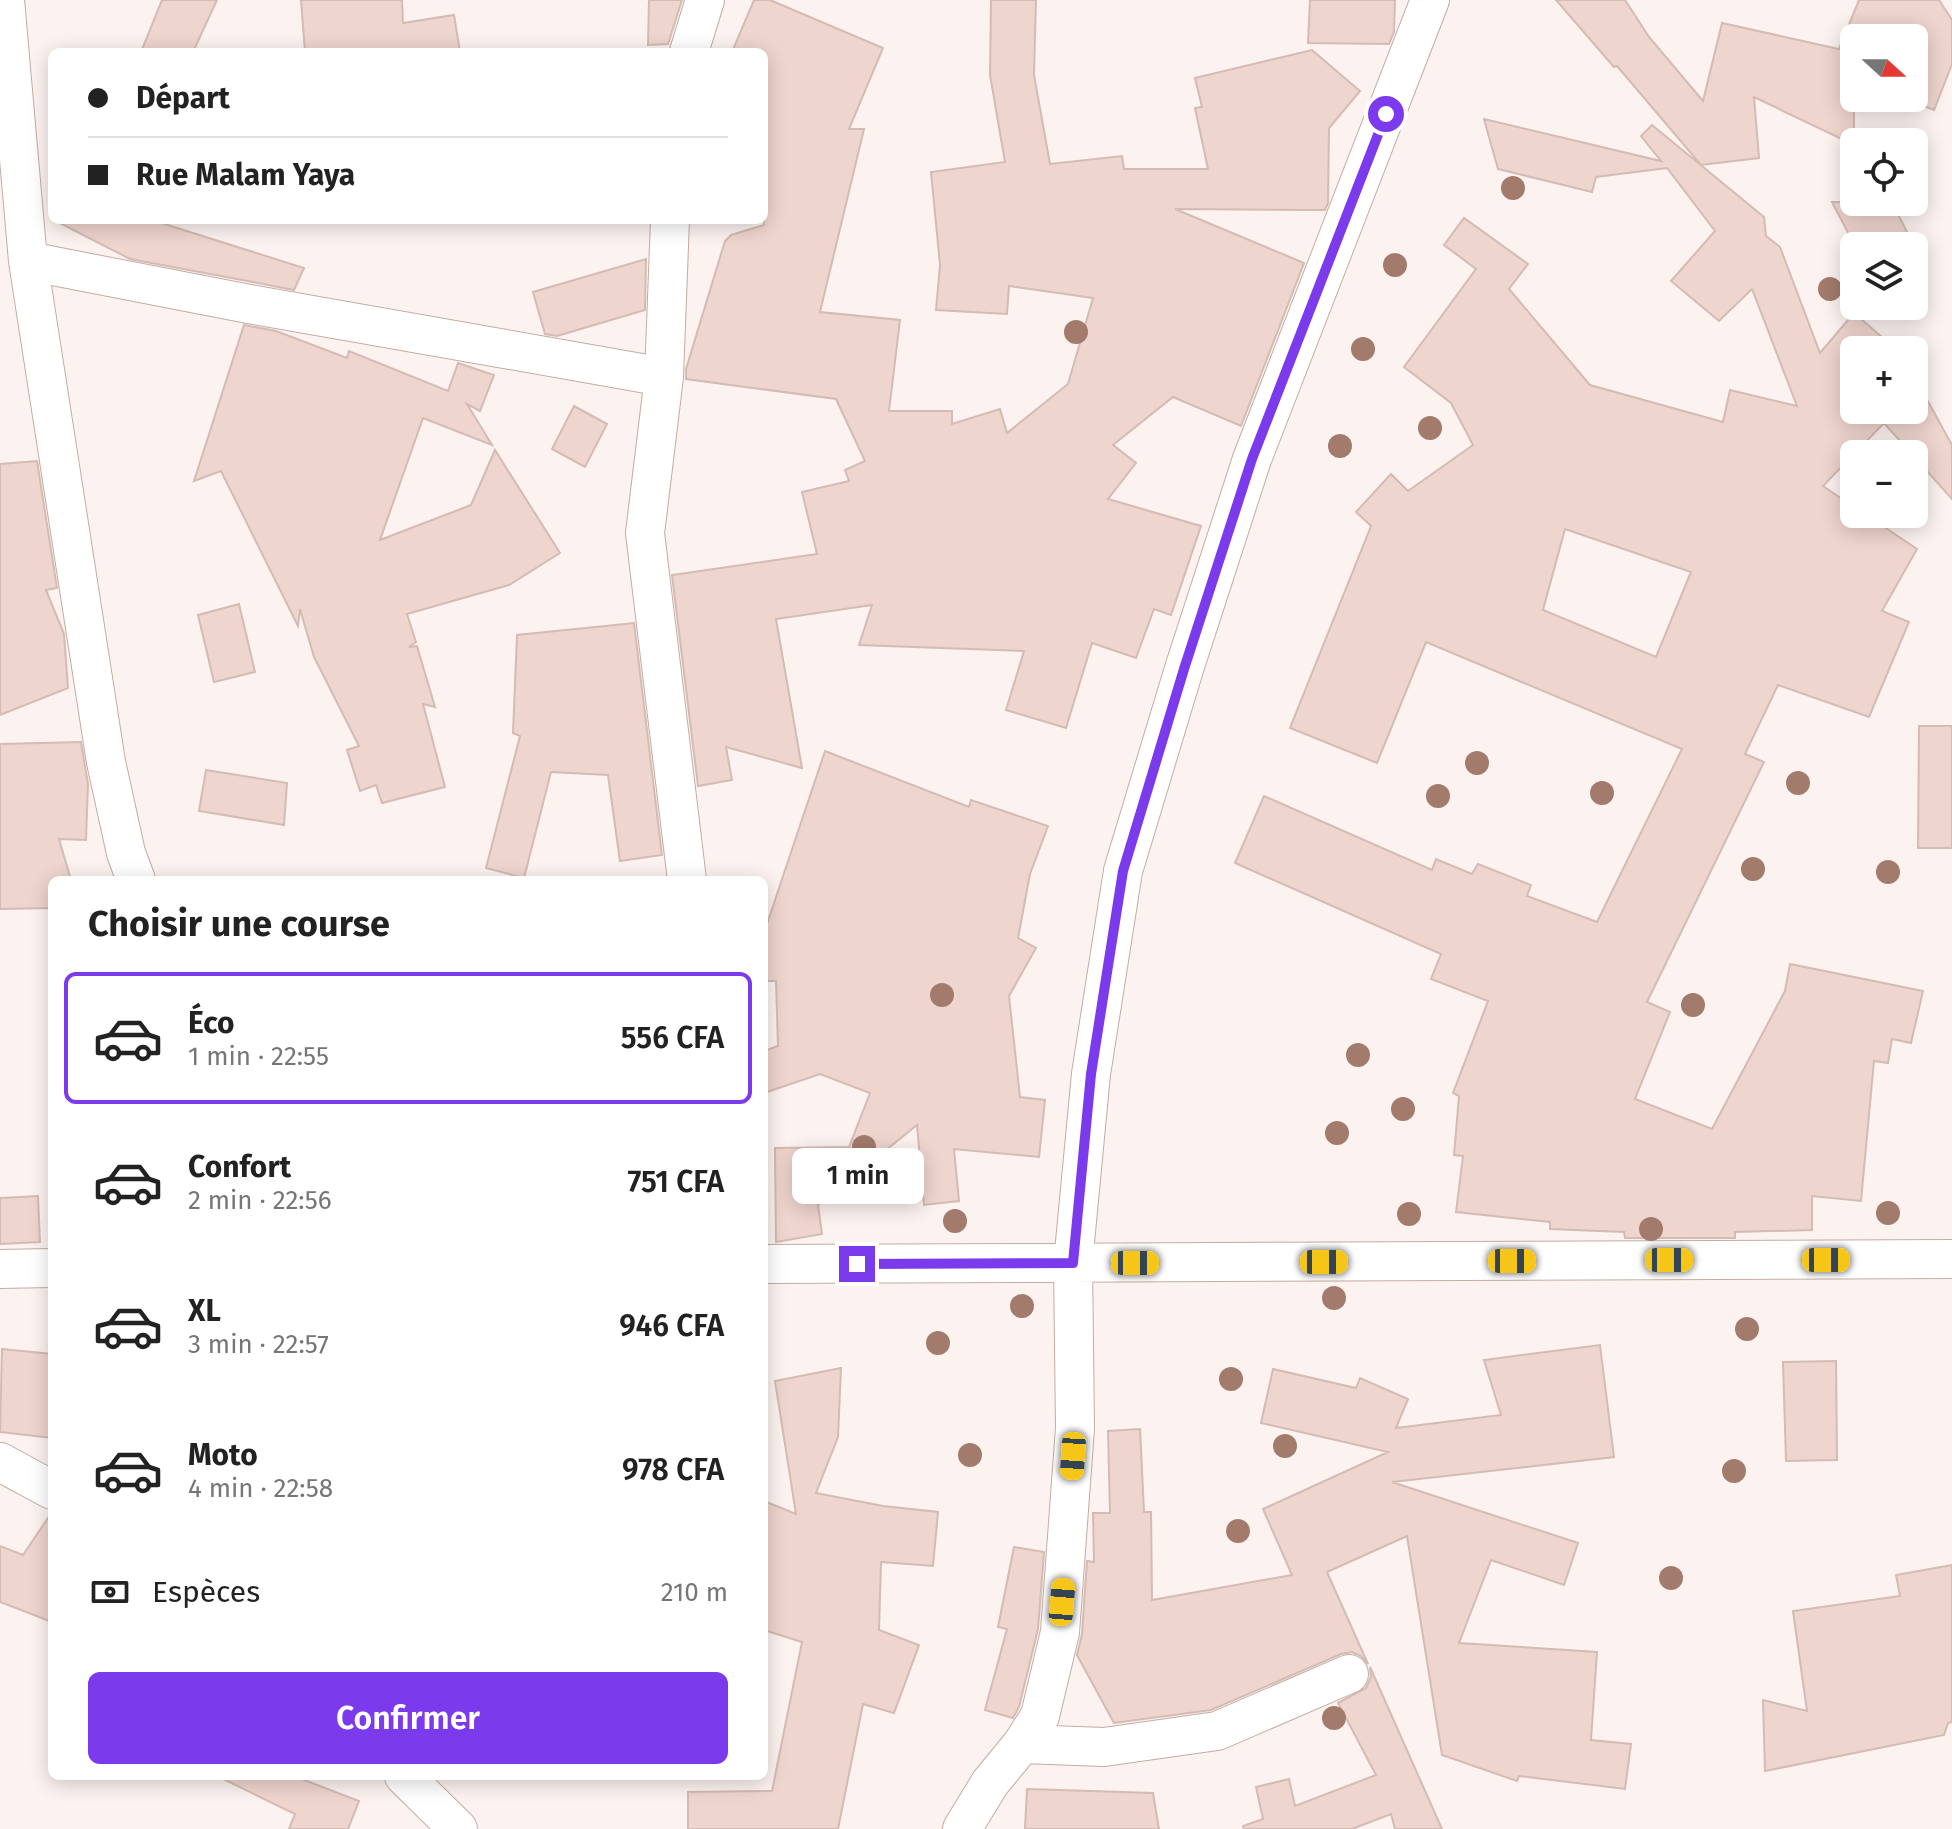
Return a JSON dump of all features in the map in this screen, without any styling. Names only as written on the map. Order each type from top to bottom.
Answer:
[{"type":"street","points":[[5,0],[28,261],[106,762],[126,853],[135,876]]},
{"type":"street","points":[[690,48],[705,0]]},
{"type":"street","points":[[962,1829],[990,1783],[1040,1716],[1060,1632],[1075,1428],[1073,1263],[1091,1074],[1123,871],[1252,459],[1430,0]]},
{"type":"street","points":[[670,224],[664,377],[645,533],[687,876]]},
{"type":"street","points":[[28,261],[264,307],[664,377]]},
{"type":"street","points":[[768,1264],[1952,1259]]},
{"type":"street","points":[[0,1269],[48,1268]]},
{"type":"street","points":[[0,1462],[48,1488]]},
{"type":"street","points":[[1022,1744],[1104,1747],[1217,1731],[1349,1674]]},
{"type":"street","points":[[408,1780],[458,1829]]},
{"type":"building","points":[[162,0],[217,0],[195,48],[143,48]]},
{"type":"building","points":[[301,0],[402,0],[403,23],[454,15],[459,48],[305,48]]},
{"type":"building","points":[[649,0],[682,0],[668,44],[648,45]]},
{"type":"building","points":[[754,0],[770,0],[883,48],[849,129],[864,129],[820,312],[900,320],[889,411],[952,411],[952,424],[1000,409],[1007,433],[1068,384],[1093,298],[1009,286],[1007,314],[936,310],[940,265],[931,172],[1005,162],[990,75],[991,0],[1036,0],[1034,75],[1050,164],[1122,156],[1124,169],[1208,169],[1195,108],[1202,107],[1195,78],[1312,50],[1360,91],[1329,128],[1328,203],[1325,210],[1175,209],[1304,263],[1241,426],[1173,397],[1113,445],[1136,463],[1108,499],[1201,526],[1171,615],[1154,609],[1136,658],[1092,643],[1066,728],[1006,710],[1024,651],[859,645],[872,605],[776,619],[802,768],[726,747],[732,780],[698,786],[672,575],[817,554],[802,492],[849,481],[845,470],[865,461],[836,399],[686,379],[686,369],[725,241],[731,235],[768,224],[768,48],[734,48]]},
{"type":"building","points":[[1310,0],[1395,0],[1394,32],[1389,44],[1308,43]]},
{"type":"building","points":[[1556,0],[1625,0],[1649,37],[1703,101],[1722,23],[1839,49],[1840,47],[1840,112],[1854,112],[1854,128],[1840,128],[1840,138],[1754,97],[1759,158],[1701,165],[1617,66],[1614,67]]},
{"type":"building","points":[[1859,0],[1939,0],[1952,20],[1952,64],[1934,110],[1928,108],[1928,24],[1849,24]]},
{"type":"building","points":[[1484,119],[1661,161],[1641,136],[1652,125],[1764,217],[1766,236],[1780,247],[1820,353],[1848,320],[1862,320],[1881,336],[1840,336],[1840,424],[1883,424],[1868,440],[1840,440],[1840,468],[1823,486],[1840,498],[1840,528],[1886,528],[1917,549],[1882,611],[1909,622],[1869,717],[1778,685],[1745,754],[1764,762],[1647,1002],[1670,1012],[1635,1099],[1712,1129],[1785,991],[1790,964],[1923,991],[1911,1043],[1892,1039],[1888,1063],[1874,1061],[1861,1201],[1812,1196],[1812,1230],[1735,1232],[1735,1238],[1625,1238],[1624,1232],[1550,1229],[1550,1222],[1456,1212],[1463,1156],[1454,1155],[1459,1096],[1453,1093],[1488,1001],[1431,979],[1441,954],[1235,863],[1264,796],[1432,870],[1436,859],[1472,874],[1478,864],[1531,885],[1527,896],[1597,922],[1682,749],[1426,642],[1377,763],[1290,728],[1371,526],[1356,512],[1391,474],[1408,491],[1473,445],[1451,403],[1404,367],[1476,269],[1444,245],[1464,218],[1528,264],[1509,289],[1590,385],[1723,422],[1730,390],[1797,406],[1752,289],[1719,321],[1671,281],[1715,231],[1667,168],[1596,177],[1592,192],[1498,169]],"holes":[[[1565,529],[1691,572],[1656,657],[1543,610]]]},
{"type":"building","points":[[1832,202],[1840,202],[1840,216],[1899,216],[1907,232],[1848,232]]},
{"type":"building","points":[[62,224],[165,224],[304,268],[294,290],[130,259]]},
{"type":"building","points":[[646,259],[645,310],[557,336],[545,334],[533,292]]},
{"type":"building","points":[[244,325],[276,331],[347,358],[349,351],[448,391],[458,363],[494,375],[480,411],[467,404],[492,445],[423,418],[380,540],[471,505],[495,450],[560,553],[509,585],[407,614],[416,642],[409,647],[417,646],[435,707],[423,704],[445,787],[382,803],[376,785],[360,791],[347,750],[359,746],[314,657],[300,609],[298,626],[221,471],[194,481]]},
{"type":"building","points":[[1928,401],[1952,445],[1952,499],[1928,472],[1928,440],[1899,440],[1885,424],[1928,424]]},
{"type":"building","points":[[574,406],[607,424],[585,467],[552,449]]},
{"type":"building","points":[[37,461],[57,588],[46,590],[64,634],[68,688],[0,715],[0,464]]},
{"type":"building","points":[[239,604],[255,672],[214,682],[198,615]]},
{"type":"building","points":[[634,623],[662,855],[620,861],[608,775],[551,772],[525,876],[486,868],[520,736],[513,733],[517,635]]},
{"type":"building","points":[[1919,726],[1952,726],[1952,848],[1918,848]]},
{"type":"building","points":[[81,742],[88,784],[86,840],[59,839],[70,876],[48,876],[48,908],[0,909],[0,744]]},
{"type":"building","points":[[825,751],[969,807],[971,800],[1048,826],[1030,874],[1018,938],[1036,948],[1009,996],[1020,1097],[1045,1100],[1039,1157],[954,1149],[959,1201],[924,1205],[917,1125],[818,1205],[822,1234],[776,1242],[775,1148],[849,1147],[870,1093],[820,1074],[768,1092],[768,1050],[778,1046],[776,981],[768,981],[768,921]]},
{"type":"building","points":[[206,770],[287,783],[284,825],[199,811]]},
{"type":"building","points":[[38,1196],[40,1242],[0,1244],[0,1198]]},
{"type":"building","points":[[1600,1345],[1614,1457],[1392,1482],[1578,1543],[1564,1585],[1491,1560],[1459,1643],[1597,1652],[1591,1740],[1631,1744],[1625,1789],[1519,1776],[1517,1781],[1442,1755],[1407,1536],[1327,1572],[1368,1664],[1352,1652],[1341,1654],[1211,1710],[1114,1723],[1077,1655],[1082,1634],[1087,1561],[1094,1562],[1093,1513],[1110,1513],[1108,1431],[1140,1429],[1144,1512],[1151,1512],[1152,1600],[1292,1575],[1263,1509],[1388,1452],[1261,1423],[1273,1369],[1356,1388],[1360,1378],[1408,1399],[1396,1428],[1501,1415],[1484,1360]]},
{"type":"building","points":[[2,1349],[48,1354],[48,1438],[0,1432]]},
{"type":"building","points":[[1836,1361],[1837,1460],[1786,1461],[1783,1362]]},
{"type":"building","points":[[841,1368],[838,1437],[816,1493],[883,1506],[938,1512],[933,1566],[881,1562],[879,1630],[919,1645],[894,1713],[863,1704],[838,1829],[688,1829],[688,1792],[772,1791],[802,1642],[768,1631],[768,1503],[796,1514],[775,1381]]},
{"type":"building","points":[[48,1518],[48,1620],[0,1602],[0,1546],[23,1555]]},
{"type":"building","points":[[1014,1547],[1044,1552],[1038,1629],[1019,1707],[1013,1718],[985,1710],[1007,1629],[998,1627]]},
{"type":"building","points":[[1952,1565],[1952,1722],[1948,1723],[1944,1735],[1765,1771],[1763,1700],[1807,1711],[1793,1611],[1900,1596],[1896,1575]]},
{"type":"building","points":[[1370,1667],[1442,1829],[1395,1829],[1391,1814],[1352,1829],[1244,1829],[1243,1826],[1263,1819],[1256,1787],[1289,1779],[1295,1806],[1376,1775],[1338,1703],[1366,1688],[1371,1677]]},
{"type":"building","points":[[225,1780],[304,1780],[359,1801],[348,1829],[289,1829],[295,1814]]},
{"type":"building","points":[[1027,1789],[1153,1793],[1159,1829],[1025,1829]]},
{"type":"route","points":[[857,1264],[1073,1263],[1091,1074],[1123,871],[1252,459],[1386,114]]}]
